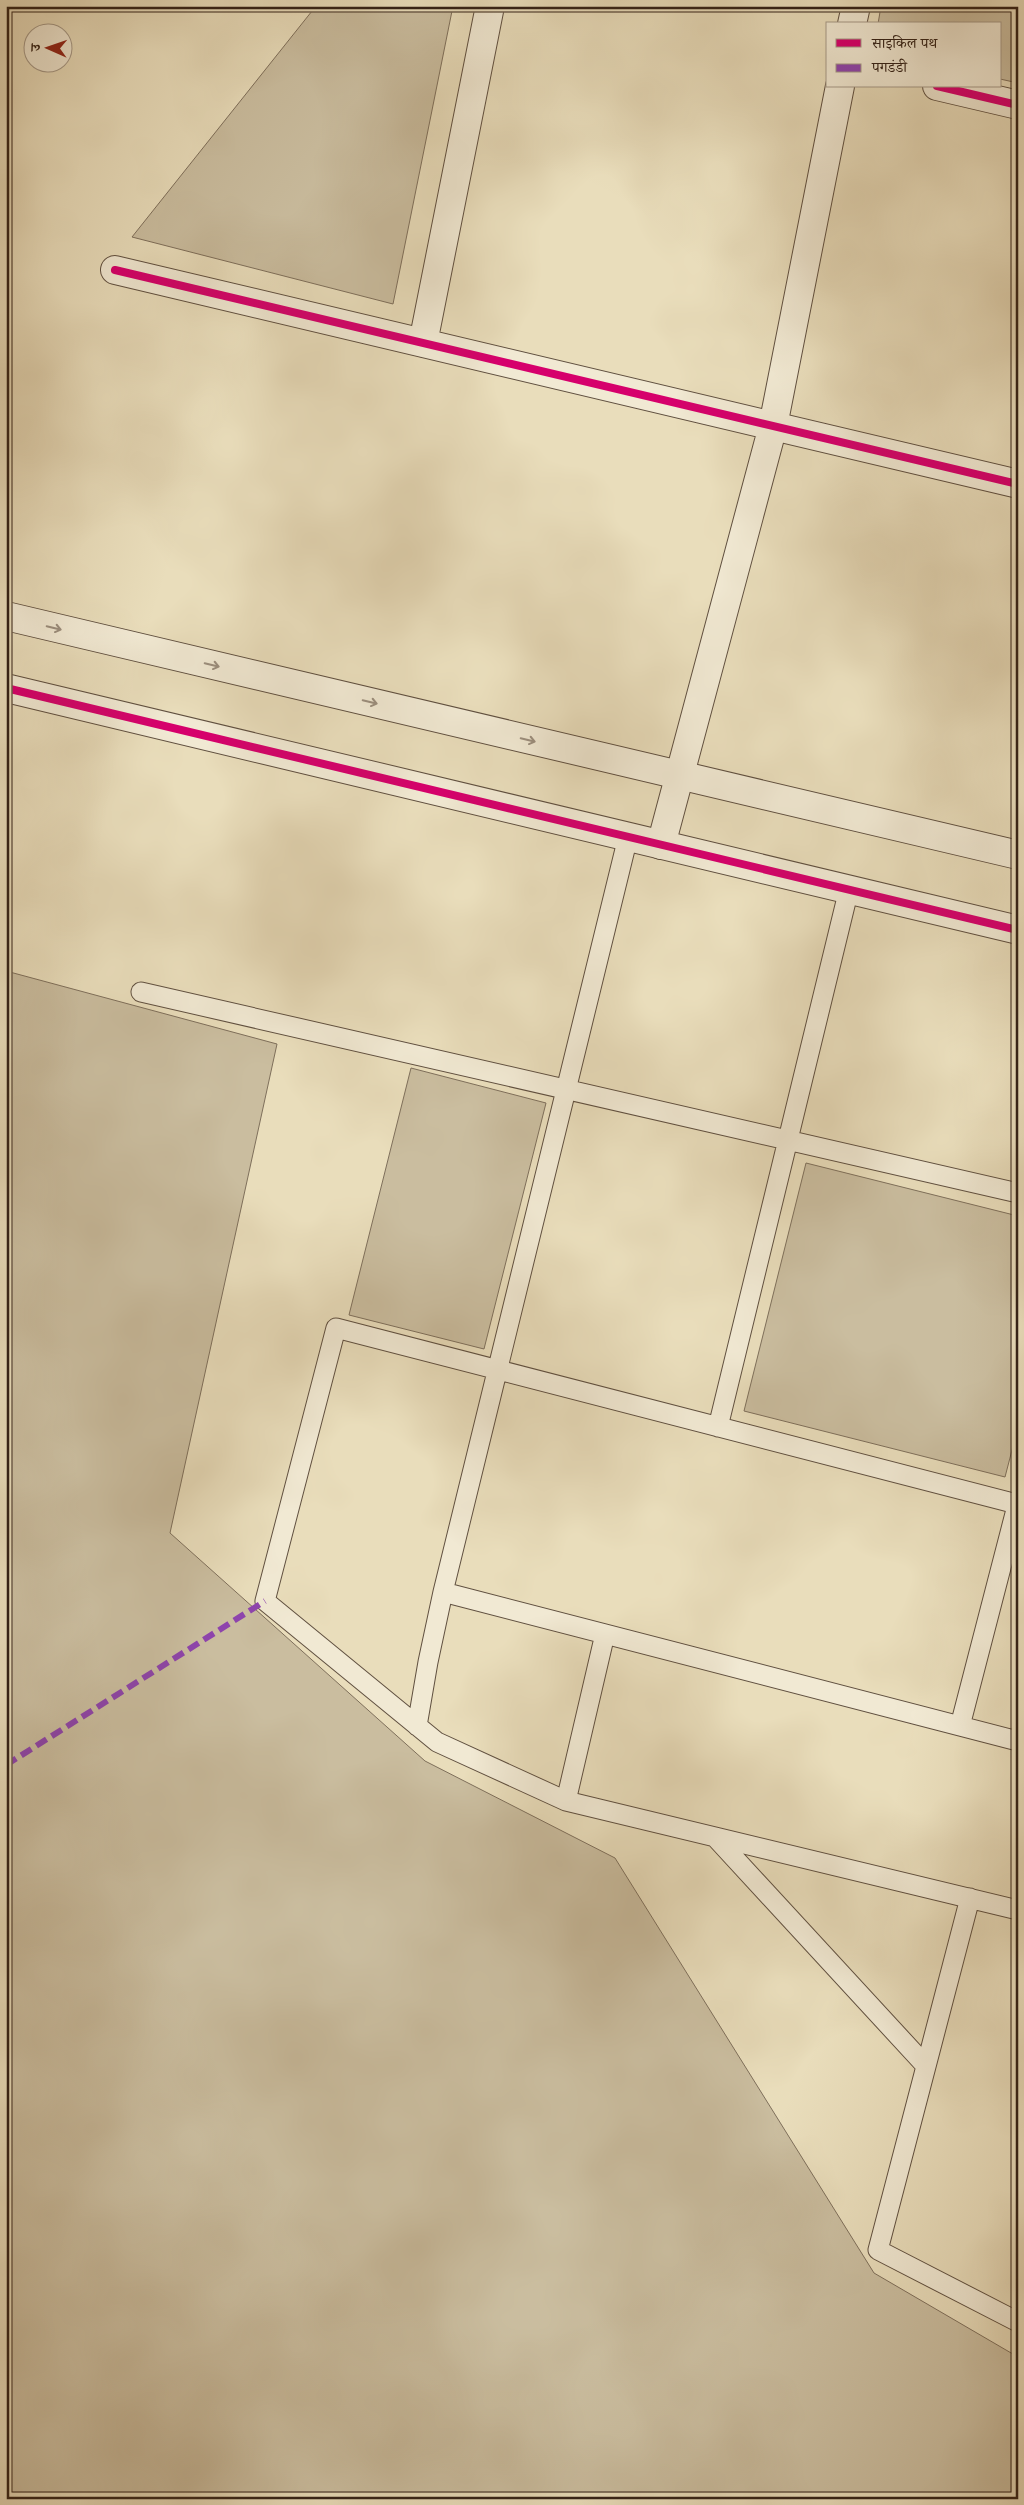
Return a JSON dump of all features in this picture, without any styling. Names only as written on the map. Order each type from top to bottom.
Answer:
[{"type":"street","points":[[423,343],[490,6]]},
{"type":"street","points":[[852,22],[856,6]]},
{"type":"street","points":[[661,844],[773,426],[840,88]]},
{"type":"street","points":[[945,88],[1018,106]]},
{"type":"street","points":[[115,270],[1018,484]]},
{"type":"street","points":[[6,616],[1018,856]]},
{"type":"street","points":[[6,688],[1018,930]]},
{"type":"lane","points":[[417,1726],[443,1592],[628,837]]},
{"type":"lane","points":[[718,1427],[849,889]]},
{"type":"lane","points":[[142,992],[1018,1194]]},
{"type":"lane","points":[[960,1726],[1018,1503],[336,1328],[265,1601],[437,1742],[566,1801],[1018,1910]]},
{"type":"lane","points":[[443,1592],[1018,1741]]},
{"type":"lane","points":[[566,1801],[605,1634]]},
{"type":"lane","points":[[715,1837],[926,2066]]},
{"type":"lane","points":[[970,1898],[878,2250],[1018,2322]]},
{"type":"shaded area","points":[[316,6],[453,6],[393,304],[132,237]]},
{"type":"shaded area","points":[[881,6],[1018,6],[1018,83],[1002,79],[1002,22],[878,22]]},
{"type":"shaded area","points":[[6,971],[277,1044],[170,1533],[425,1761],[615,1858],[874,2273],[1018,2357],[1018,2499],[6,2499]]},
{"type":"shaded area","points":[[411,1068],[546,1103],[484,1349],[349,1315]]},
{"type":"shaded area","points":[[806,1163],[1018,1216],[1018,1427],[1005,1477],[744,1411]]},
{"type":"marked path","points":[[6,1765],[265,1601]]},
{"type":"cycle path","points":[[946,88],[1018,105]]},
{"type":"cycle path","points":[[115,270],[1018,484]]},
{"type":"cycle path","points":[[6,688],[1018,930]]}]
